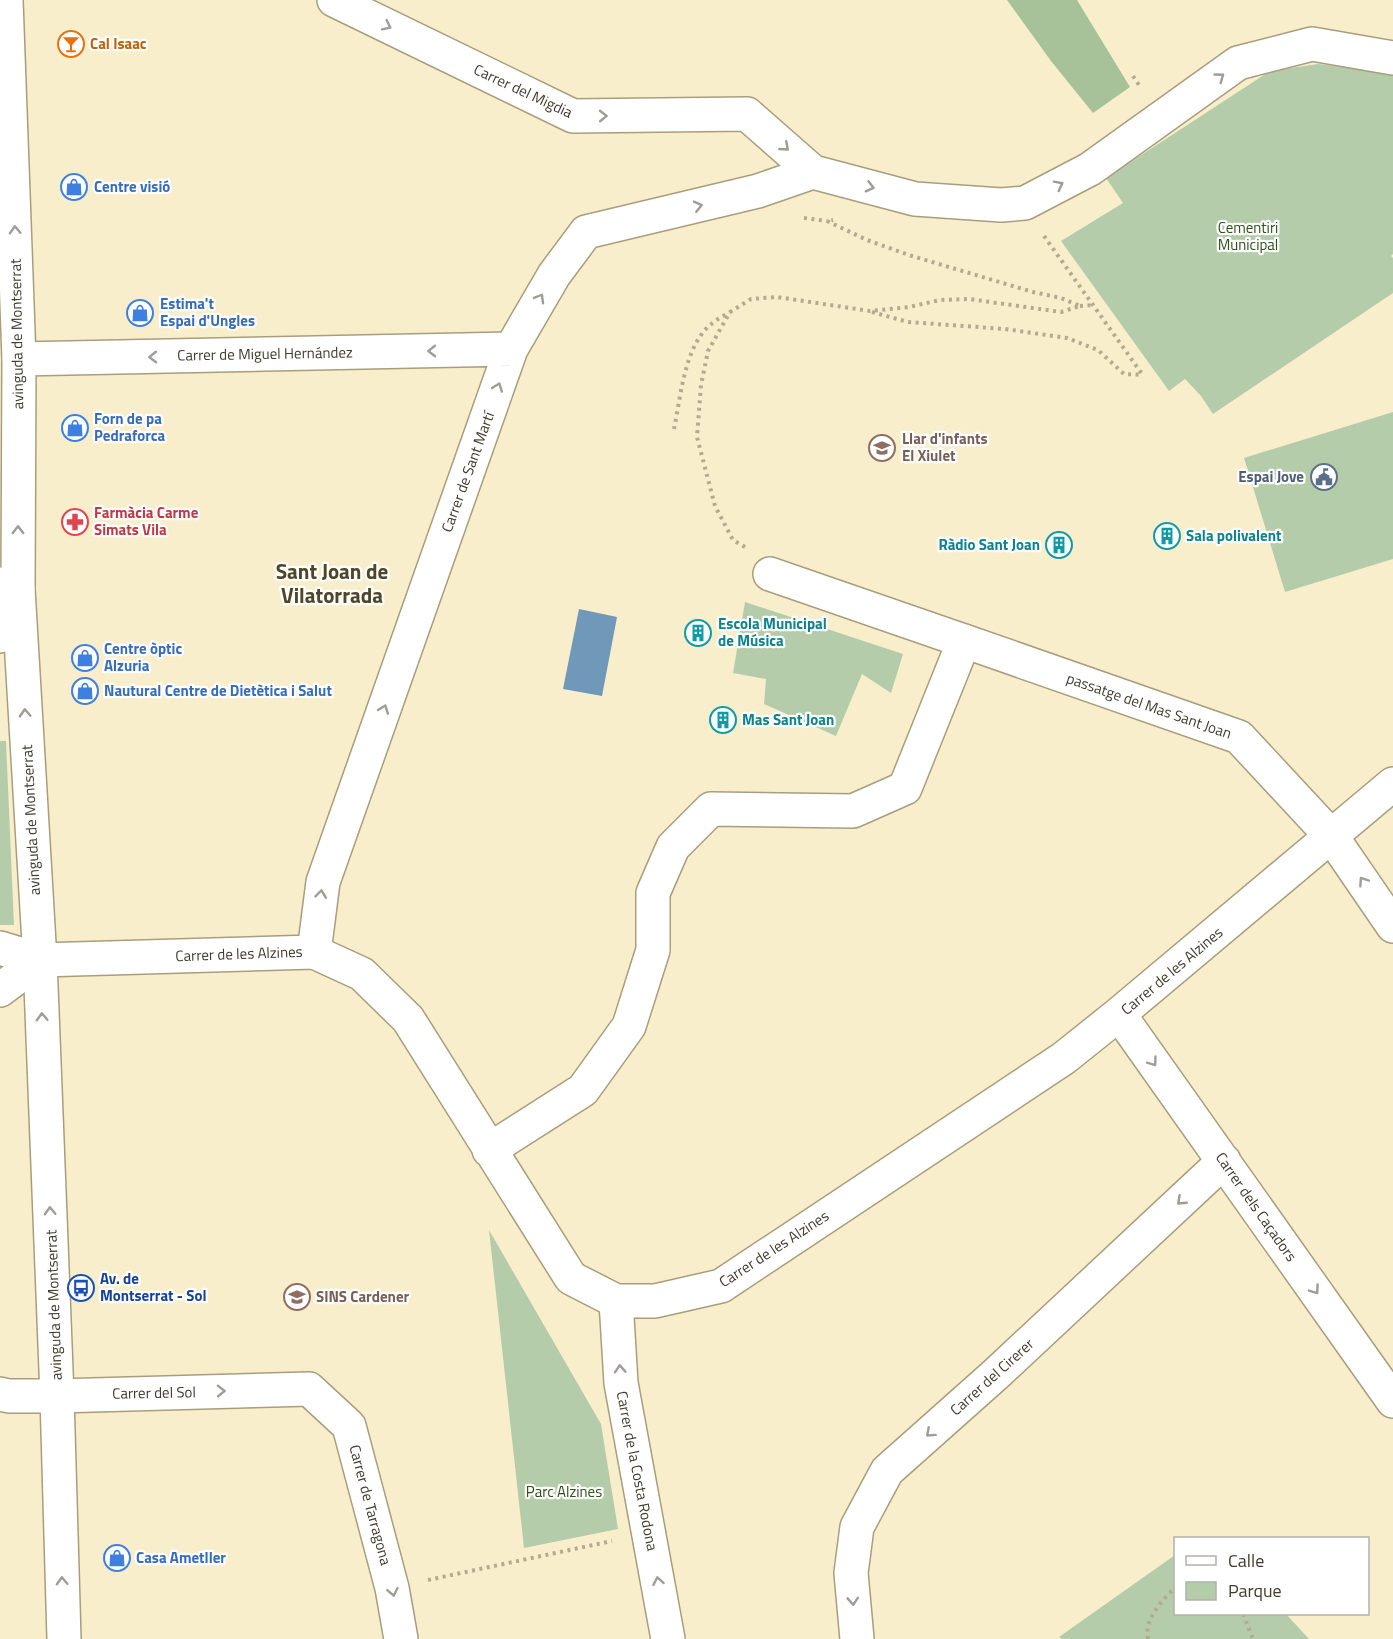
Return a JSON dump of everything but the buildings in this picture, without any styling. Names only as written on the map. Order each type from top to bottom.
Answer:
[{"type":"street","name":"avinguda de Montserrat","points":[[6,0],[20,359],[9,586],[40,960],[64,1639]]},
{"type":"street","name":"Carrer del Migdia","points":[[334,0],[573,116],[747,114],[813,172]]},
{"type":"street","points":[[813,172],[915,199],[1001,205],[1025,203],[1090,169],[1238,63],[1312,44],[1393,58]]},
{"type":"street","name":"Carrer de Sant Martí","points":[[314,952],[322,882],[511,349],[554,275],[586,232],[758,191],[813,172]]},
{"type":"street","name":"Carrer de Miguel Hernández","points":[[20,359],[511,349]]},
{"type":"street","name":"passatge del Mas Sant Joan","points":[[770,574],[1239,737],[1332,837],[1393,926]]},
{"type":"street","points":[[0,636],[9,586]]},
{"type":"street","points":[[489,1150],[583,1090],[629,1026],[653,950],[653,893],[673,847],[711,809],[853,811],[905,788],[964,640]]},
{"type":"street","name":"Carrer de les Alzines","points":[[0,948],[40,960],[314,952],[362,974],[408,1018],[571,1278],[616,1301],[655,1300],[721,1286],[1064,1058],[1393,784]]},
{"type":"street","points":[[0,990],[40,960]]},
{"type":"street","name":"Carrer dels Caçadors","points":[[1119,1014],[1393,1401]]},
{"type":"street","name":"Carrer del Cirerer","points":[[857,1639],[851,1573],[857,1527],[887,1471],[996,1374],[1224,1161]]},
{"type":"street","name":"Carrer de la Costa Rodona","points":[[616,1301],[621,1383],[668,1639]]},
{"type":"street","name":"Carrer del Sol","points":[[0,1394],[57,1396],[309,1389]]},
{"type":"street","name":"Carrer de Tarragona","points":[[309,1389],[349,1425],[392,1588],[400,1639]]},
{"type":"path","points":[[675,429],[689,357],[696,340],[710,324],[751,299],[777,297],[870,311],[908,322],[1005,329],[1067,338],[1098,350],[1124,374],[1143,375],[1035,223],[1025,203]]},
{"type":"path","points":[[840,219],[826,221],[867,240],[912,256],[1033,292],[1061,298],[1080,306]]},
{"type":"path","points":[[870,311],[909,307],[940,300],[969,299],[1061,312],[1080,306],[1093,305]]},
{"type":"path","points":[[730,312],[708,351],[701,385],[697,437],[715,506],[733,540],[753,552],[770,574]]},
{"type":"path","points":[[392,1588],[649,1533]]},
{"type":"path","points":[[1148,1639],[1146,1630],[1161,1601],[1174,1589]]},
{"type":"path","points":[[1243,1615],[1253,1639]]},
{"type":"green space","points":[[1007,0],[1077,0],[1130,87],[1093,113],[1051,61]]},
{"type":"green space","name":"Cementiri Municipal","points":[[1318,64],[1393,73],[1393,254],[1391,256],[1393,258],[1393,293],[1213,414],[1201,396],[1185,379],[1169,391],[1061,241],[1123,203],[1106,178],[1270,71]]},
{"type":"green space","points":[[1393,412],[1393,559],[1285,592],[1244,458]]},
{"type":"green space","points":[[745,602],[903,654],[891,693],[862,674],[836,736],[764,704],[766,679],[733,673]]},
{"type":"green space","points":[[0,741],[6,741],[14,925],[0,925]]},
{"type":"green space","name":"Parc Alzines","points":[[489,1230],[601,1424],[618,1529],[524,1548]]},
{"type":"green space","points":[[1174,1556],[1174,1615],[1287,1615],[1309,1639],[1062,1639],[1059,1637]]},
{"type":"water","points":[[579,609],[617,617],[602,696],[563,689]]},
{"type":"place","name":"Cal Isaac","points":[[71,44]]},
{"type":"place","name":"Centre visió","points":[[74,187]]},
{"type":"place","name":"Estima't Espai d'Ungles","points":[[140,313]]},
{"type":"place","name":"Forn de pa Pedraforca","points":[[75,428]]},
{"type":"place","name":"Llar d'infants El Xiulet","points":[[882,448]]},
{"type":"place","name":"Espai Jove","points":[[1324,477]]},
{"type":"place","name":"Farmàcia Carme Simats Vila","points":[[75,522]]},
{"type":"place","name":"Sala polivalent","points":[[1167,536]]},
{"type":"place","name":"Ràdio Sant Joan","points":[[1059,545]]},
{"type":"place","name":"Escola Municipal de Música","points":[[698,633]]},
{"type":"place","name":"Centre òptic Alzuria","points":[[85,658]]},
{"type":"place","name":"Nautural Centre de Dietètica i Salut","points":[[85,691]]},
{"type":"place","name":"Mas Sant Joan","points":[[723,720]]},
{"type":"place","name":"Av. de Montserrat - Sol","points":[[81,1288]]},
{"type":"place","name":"SINS Cardener","points":[[297,1297]]},
{"type":"place","name":"Casa Ametller","points":[[117,1558]]},
{"type":"district","name":"Sant Joan de Vilatorrada","points":[[332,584]]}]
